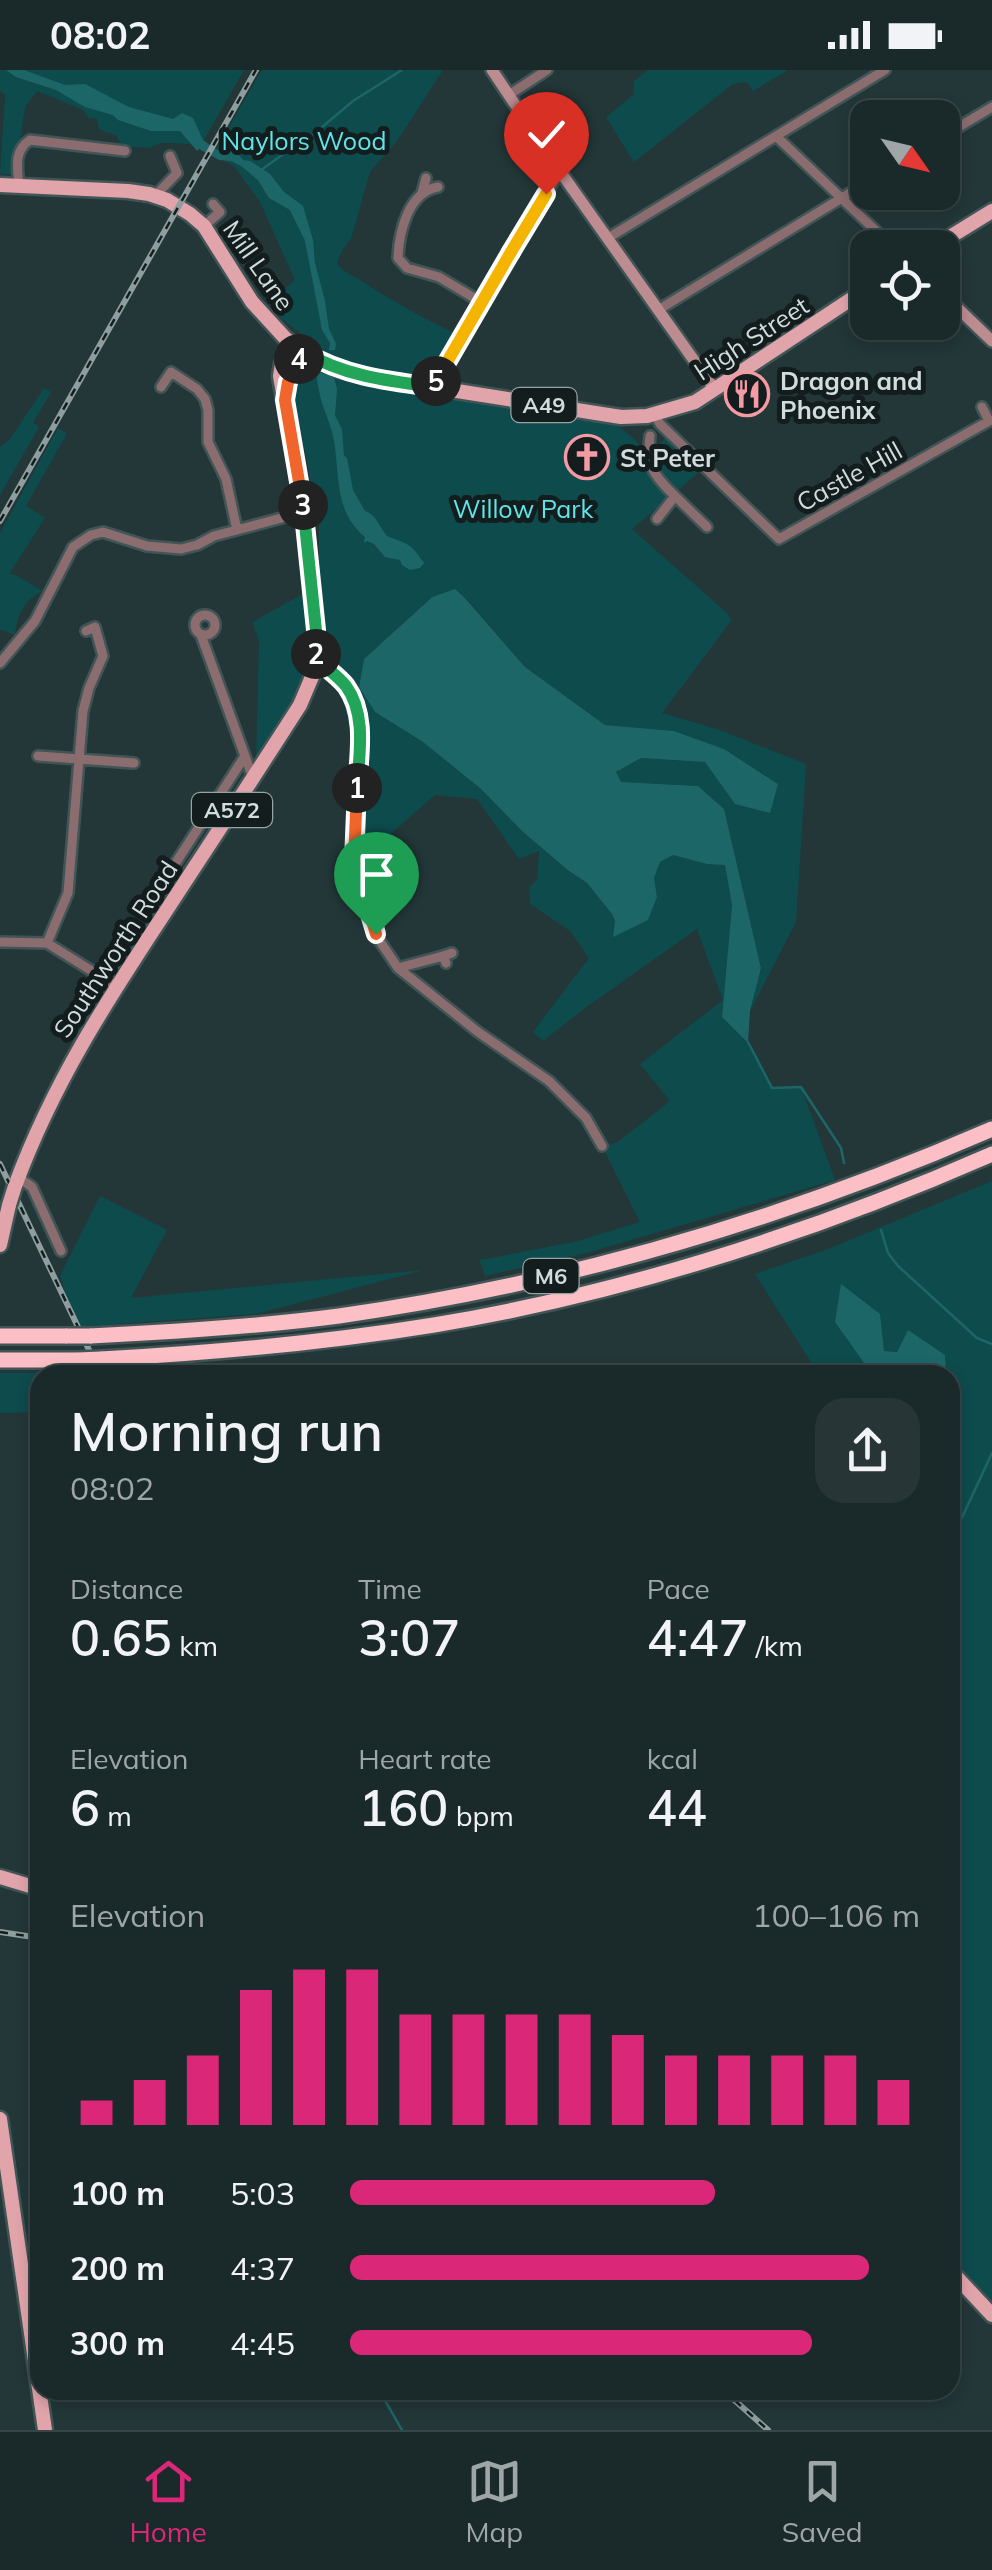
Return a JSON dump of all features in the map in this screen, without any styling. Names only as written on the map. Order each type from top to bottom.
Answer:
[{"type":"highway","name":"M6","points":[[0,1336],[197,1330],[337,1316],[524,1282],[621,1260],[749,1222],[862,1182],[992,1129]]},
{"type":"highway","name":"M6","points":[[0,1360],[78,1360],[228,1351],[340,1339],[530,1306],[756,1244],[874,1204],[992,1154]]},
{"type":"main road","name":"Mill Lane","points":[[0,184],[128,190],[156,195],[204,226],[252,302],[298,348]]},
{"type":"main road","points":[[960,231],[992,211]]},
{"type":"main road","name":"High Street","points":[[657,419],[715,390],[850,300]]},
{"type":"main road","name":"A49","points":[[298,348],[340,370],[381,380],[657,419]]},
{"type":"main road","name":"Southworth Road","points":[[0,1245],[16,1182],[50,1100],[75,1054],[300,705],[311,682],[316,630],[304,512],[280,383],[280,370],[298,348]]},
{"type":"main road","points":[[1,1878],[30,1886]]},
{"type":"main road","points":[[0,2120],[30,2327]]},
{"type":"main road","points":[[960,2281],[992,2315]]},
{"type":"main road","points":[[41,2400],[45,2430]]},
{"type":"street","points":[[492,70],[715,390]]},
{"type":"street","points":[[509,95],[547,70]]},
{"type":"street","points":[[608,238],[885,70]]},
{"type":"street","points":[[960,126],[992,107]]},
{"type":"street","points":[[112,149],[114,137]]},
{"type":"street","points":[[777,137],[875,230]]},
{"type":"street","points":[[19,185],[18,154],[30,140],[124,151]]},
{"type":"street","points":[[156,195],[178,177],[170,156]]},
{"type":"street","points":[[434,387],[560,170]]},
{"type":"street","points":[[426,178],[422,193],[404,221],[398,258],[407,268],[439,277],[481,302]]},
{"type":"street","points":[[422,193],[438,187]]},
{"type":"street","points":[[658,310],[850,193]]},
{"type":"street","points":[[204,226],[220,211]]},
{"type":"street","points":[[960,308],[989,333]]},
{"type":"street","points":[[161,387],[178,362]]},
{"type":"street","points":[[171,372],[196,388],[208,405],[208,442],[226,479],[237,530]]},
{"type":"street","name":"Castle Hill","points":[[657,419],[779,539],[990,424],[982,407]]},
{"type":"street","points":[[642,447],[657,419]]},
{"type":"street","points":[[650,436],[654,476],[707,527]]},
{"type":"street","points":[[657,519],[675,496]]},
{"type":"street","points":[[0,663],[36,621],[73,547],[82,539],[97,532],[116,536],[135,549],[181,549],[304,512]]},
{"type":"street","points":[[94,520],[97,532]]},
{"type":"street","points":[[47,943],[68,893],[83,711],[103,656],[95,628],[86,631]]},
{"type":"street","points":[[201,635],[253,779]]},
{"type":"street","points":[[316,659],[347,688],[358,710],[354,861],[376,934],[398,968],[478,1032],[549,1080],[586,1118],[602,1146]]},
{"type":"street","points":[[38,756],[134,764]]},
{"type":"street","points":[[143,892],[151,901],[245,756]]},
{"type":"street","points":[[0,942],[47,943],[116,986]]},
{"type":"street","points":[[398,968],[447,957]]},
{"type":"street","points":[[16,1182],[32,1187],[61,1252]]},
{"type":"green space","points":[[0,70],[244,70],[201,145],[122,146],[117,136],[99,129],[97,119],[37,91],[25,107],[15,175],[0,174],[5,95],[0,91]]},
{"type":"green space","name":"Willow Park","points":[[262,70],[443,70],[397,141],[370,172],[351,239],[337,262],[344,271],[454,333],[423,390],[524,400],[574,410],[620,428],[648,454],[667,437],[698,473],[632,529],[728,614],[731,621],[662,713],[720,730],[806,764],[796,922],[750,1011],[761,968],[724,809],[698,786],[621,782],[616,772],[641,758],[705,762],[735,803],[769,813],[777,783],[724,749],[674,731],[605,725],[525,667],[455,590],[431,597],[364,659],[359,687],[375,712],[423,742],[481,789],[523,832],[587,883],[612,914],[613,936],[648,919],[657,897],[654,878],[660,862],[673,855],[707,864],[725,864],[732,904],[722,1017],[748,1043],[772,1087],[801,1087],[835,1180],[587,1253],[485,1276],[479,1260],[574,1242],[640,1222],[602,1146],[618,1142],[670,1101],[640,1064],[723,1000],[697,929],[543,1041],[533,1032],[589,958],[570,931],[530,904],[529,888],[537,879],[539,851],[519,859],[477,799],[435,795],[364,857],[340,683],[309,664],[308,681],[256,763],[259,640],[252,622],[319,585],[319,526],[294,394],[300,374],[314,368],[322,350],[282,319],[260,293],[271,300],[295,280],[260,202],[235,167],[213,154]]},
{"type":"green space","points":[[648,70],[788,70],[753,91],[747,82],[733,84],[634,162],[606,117],[633,95],[634,81]]},
{"type":"green space","points":[[44,388],[51,392],[33,423],[39,427],[0,495],[0,447],[10,439]]},
{"type":"green space","points":[[58,428],[67,433],[26,506],[45,518],[9,574],[42,591],[22,609],[15,635],[0,629],[0,533]]},
{"type":"green space","points":[[992,1181],[992,2307],[960,2275],[960,1365],[945,1365],[944,1355],[908,1331],[897,1352],[884,1351],[865,1365],[813,1365],[755,1274],[828,1249]]},
{"type":"green space","points":[[100,1196],[167,1230],[131,1298],[424,1270],[256,1314],[76,1327],[60,1276]]},
{"type":"green space","points":[[0,1373],[30,1373],[30,1412],[0,1413]]},
{"type":"shaded area","points":[[6,70],[24,70],[65,85],[85,84],[129,107],[173,119],[182,113],[193,118],[203,140],[217,150],[233,148],[243,160],[270,174],[284,192],[303,206],[335,350],[329,350],[330,343],[322,330],[305,241],[290,210],[269,198],[258,180],[231,161],[197,151],[180,131],[151,131],[118,120]]},
{"type":"shaded area","points":[[316,371],[334,377],[335,415],[342,429],[353,490],[387,536],[416,552],[424,563],[420,568],[410,570],[400,560],[385,557],[374,544],[364,543],[365,537],[348,516]]},
{"type":"shaded area","points":[[455,589],[525,667],[605,725],[674,731],[724,749],[778,784],[770,813],[735,804],[705,762],[641,758],[616,772],[621,782],[698,786],[724,809],[761,968],[750,1011],[748,1043],[722,1017],[732,905],[725,865],[673,855],[660,862],[654,878],[657,897],[648,920],[613,937],[612,914],[587,883],[523,832],[481,789],[423,742],[375,712],[359,687],[364,659],[432,597]]},
{"type":"shaded area","points":[[841,1284],[880,1314],[884,1351],[897,1352],[908,1330],[945,1355],[946,1365],[866,1365],[835,1322]]},
{"type":"waterway","points":[[261,170],[302,144],[353,101],[402,70]]},
{"type":"waterway","points":[[748,1042],[772,1088],[801,1087],[841,1148],[844,1163]]},
{"type":"waterway","points":[[881,1230],[888,1253],[898,1266],[977,1338],[992,1344]]},
{"type":"waterway","points":[[960,1522],[992,1453]]},
{"type":"waterway","points":[[385,2400],[402,2430]]},
{"type":"railway","points":[[0,521],[256,70]]},
{"type":"railway","points":[[0,1164],[96,1365]]},
{"type":"railway","points":[[0,1932],[30,1936]]},
{"type":"railway","points":[[734,2400],[768,2430]]},
{"type":"place","name":"Dragon and Phoenix","points":[[747,394]]},
{"type":"place","name":"St Peter","points":[[587,457]]},
{"type":"route","points":[[376,934],[354,861],[358,710],[347,688],[316,659],[311,567],[285,400],[287,386],[304,352],[340,370],[434,387],[546,194]]},
{"type":"park label","name":"Naylors Wood","points":[[304,140]]}]
